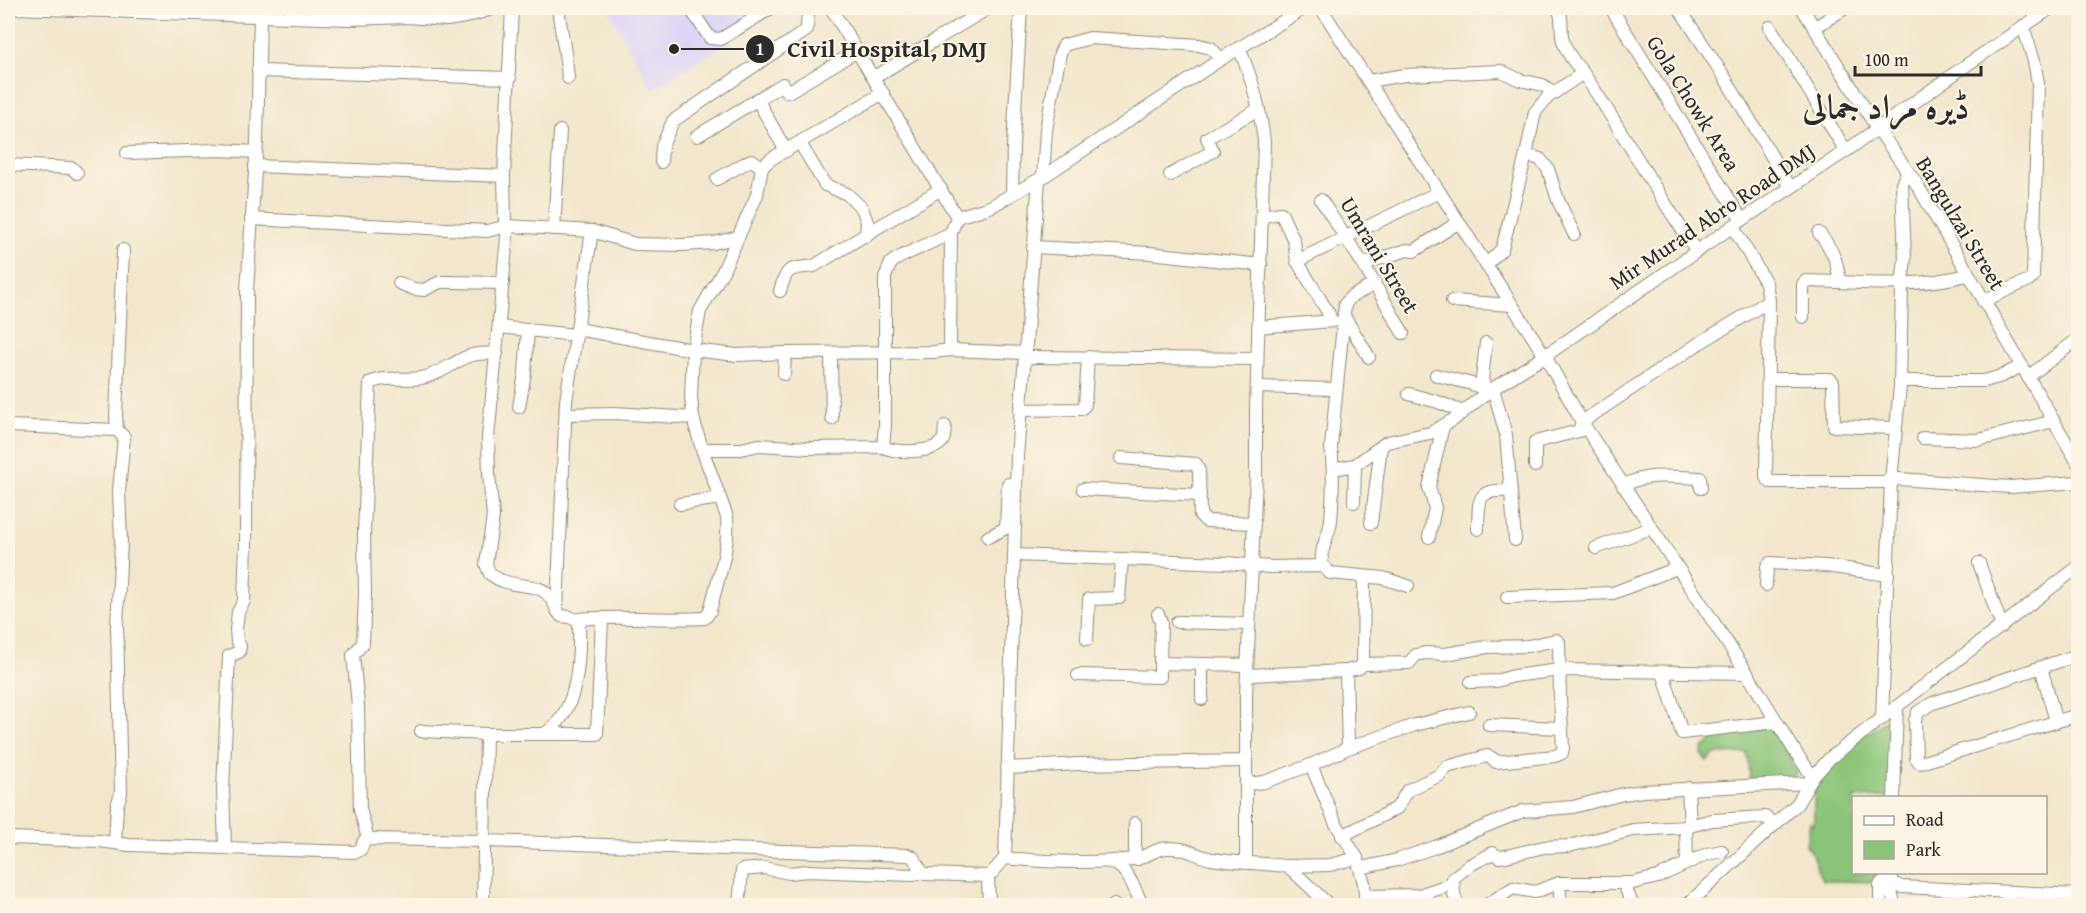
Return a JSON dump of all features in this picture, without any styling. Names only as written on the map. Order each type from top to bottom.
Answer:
[{"type":"street","points":[[8,11],[16,8],[257,13],[350,19],[408,12],[447,20],[495,8]]},
{"type":"street","points":[[512,8],[504,176],[505,222],[508,226],[488,438],[493,516],[486,564],[490,574],[502,581],[535,585],[546,591],[553,599],[561,616],[576,620],[629,617],[684,620],[705,618],[710,611],[726,550],[727,517],[693,418],[691,397],[693,350],[700,310],[723,271],[757,195],[762,167],[771,159],[883,93]]},
{"type":"street","points":[[558,8],[561,34],[566,51],[568,78]]},
{"type":"street","points":[[690,8],[710,39],[714,40],[721,39],[771,8]]},
{"type":"street","points":[[661,162],[662,146],[673,121],[807,30],[808,8]]},
{"type":"street","points":[[831,8],[957,217]]},
{"type":"street","points":[[874,77],[916,54],[957,26],[989,8]]},
{"type":"street","points":[[1012,194],[1021,8]]},
{"type":"street","points":[[957,217],[990,207],[1041,178],[1221,59],[1305,8]]},
{"type":"street","points":[[1321,8],[1545,356],[1582,422],[1747,673],[1811,780]]},
{"type":"street","points":[[1558,8],[1565,46],[1612,115],[1680,228],[1697,251]]},
{"type":"street","name":"Gola Chowk Area","points":[[1611,8],[1738,224],[1766,283],[1769,301],[1766,477],[1770,482],[1891,481]]},
{"type":"street","points":[[1679,8],[1725,78],[1790,187]]},
{"type":"street","name":"Bangulzai Street","points":[[1802,8],[1877,128],[1916,183],[1967,275],[2079,463]]},
{"type":"street","points":[[1814,28],[1845,8]]},
{"type":"street","name":"Mir Murad Abro Road DMJ","points":[[1354,465],[1387,442],[1431,433],[1443,426],[1489,391],[1545,356],[1846,151],[2051,8]]},
{"type":"street","points":[[225,847],[223,790],[229,656],[239,652],[240,646],[236,630],[238,612],[244,601],[247,290],[256,152],[257,13]]},
{"type":"street","points":[[1983,301],[2033,277],[2038,83],[2024,26]]},
{"type":"street","points":[[1770,27],[1846,151]]},
{"type":"street","points":[[989,906],[988,876],[1005,858],[1020,410],[1033,246],[1046,130],[1059,53],[1064,45],[1090,38],[1199,45],[1211,48],[1221,59]]},
{"type":"street","points":[[1239,48],[1245,61],[1258,109],[1264,141],[1254,524],[1247,670],[1246,863]]},
{"type":"street","points":[[696,136],[783,84],[788,92],[857,51]]},
{"type":"street","points":[[258,71],[510,78]]},
{"type":"street","points":[[1368,81],[1405,75],[1501,71],[1520,80],[1543,85],[1554,93]]},
{"type":"street","points":[[1486,265],[1502,249],[1535,112],[1554,93],[1583,73]]},
{"type":"street","points":[[757,99],[786,151]]},
{"type":"street","points":[[1170,175],[1213,151],[1207,138],[1258,109]]},
{"type":"street","points":[[554,229],[560,132]]},
{"type":"street","points":[[800,143],[825,185],[847,194],[862,208],[867,222],[866,236]]},
{"type":"street","points":[[127,153],[219,150],[256,152]]},
{"type":"street","points":[[1526,155],[1540,159],[1548,168],[1558,200],[1574,234]]},
{"type":"street","points":[[717,179],[752,160],[762,167]]},
{"type":"street","points":[[8,165],[72,168],[77,173]]},
{"type":"street","points":[[255,166],[504,176]]},
{"type":"street","points":[[1882,719],[1891,481],[1900,381],[1902,285],[1905,259],[1902,184],[1907,172]]},
{"type":"street","points":[[780,291],[785,273],[789,270],[814,266],[941,189]]},
{"type":"street","points":[[1297,261],[1439,192]]},
{"type":"street","name":"Umrani Street","points":[[1322,200],[1403,333]]},
{"type":"street","points":[[1262,216],[1281,213],[1293,242],[1297,261],[1329,314],[1327,321]]},
{"type":"street","points":[[950,350],[951,233],[957,217]]},
{"type":"street","points":[[251,219],[487,231],[508,226],[592,231],[635,244],[714,243],[738,237]]},
{"type":"street","points":[[1363,264],[1407,250],[1414,250],[1459,222]]},
{"type":"street","points":[[557,610],[566,414],[592,231]]},
{"type":"street","points":[[882,447],[885,425],[885,277],[891,263],[951,233]]},
{"type":"street","points":[[1819,233],[1828,243],[1839,268],[1839,282]]},
{"type":"street","points":[[1033,246],[1150,253],[1261,265]]},
{"type":"street","points":[[117,430],[116,381],[123,250]]},
{"type":"street","points":[[1803,317],[1804,282],[1902,285],[1947,280],[1967,275]]},
{"type":"street","points":[[399,283],[424,290],[440,282],[503,283]]},
{"type":"street","points":[[1375,284],[1351,297],[1345,304],[1331,447],[1334,469],[1331,522],[1321,559],[1323,566],[1330,573],[1383,578],[1408,586]]},
{"type":"street","points":[[1452,301],[1512,305]]},
{"type":"street","points":[[1535,466],[1536,442],[1579,431],[1582,422],[1698,344],[1769,301]]},
{"type":"street","points":[[1258,327],[1344,318]]},
{"type":"street","points":[[1344,318],[1369,357]]},
{"type":"street","points":[[499,327],[576,332],[737,355],[950,350],[1088,357],[1257,359]]},
{"type":"street","points":[[519,407],[525,373],[528,330]]},
{"type":"street","points":[[1900,381],[1984,381],[2025,372],[2079,339]]},
{"type":"street","points":[[1486,343],[1482,378],[1484,386],[1489,391]]},
{"type":"street","points":[[364,843],[360,809],[358,705],[353,655],[363,643],[364,534],[370,383],[385,380],[421,379],[451,367],[464,358],[483,353],[497,354]]},
{"type":"street","points":[[784,374],[785,353]]},
{"type":"street","points":[[831,354],[832,419]]},
{"type":"street","points":[[1020,410],[1081,409],[1085,405],[1088,357]]},
{"type":"street","points":[[1436,375],[1472,384],[1495,395],[1506,435],[1515,540]]},
{"type":"street","points":[[1768,379],[1830,379],[1833,382],[1834,426],[1895,428]]},
{"type":"street","points":[[1257,387],[1336,389]]},
{"type":"street","points":[[1409,394],[1463,412]]},
{"type":"street","points":[[566,414],[615,413],[693,418]]},
{"type":"street","points":[[1923,438],[1978,440],[2054,421]]},
{"type":"street","points":[[8,426],[117,430],[124,437],[119,490],[121,541],[117,626],[121,793],[117,806],[115,843]]},
{"type":"street","points":[[702,449],[741,450],[759,445],[821,448],[882,447],[888,450],[912,451],[932,448],[941,443],[945,426]]},
{"type":"street","points":[[1429,537],[1435,508],[1429,487],[1443,426]]},
{"type":"street","points":[[1371,523],[1380,447]]},
{"type":"street","points":[[1121,458],[1196,464],[1200,471],[1200,515],[1206,521],[1254,524]]},
{"type":"street","points":[[1334,469],[1354,465],[1354,502]]},
{"type":"street","points":[[988,537],[1006,528],[1009,466],[1017,466]]},
{"type":"street","points":[[1623,486],[1632,481],[1660,476],[1700,478],[1701,488]]},
{"type":"street","points":[[1891,481],[1899,479],[2010,487],[2079,482]]},
{"type":"street","points":[[1083,489],[1200,495]]},
{"type":"street","points":[[1478,530],[1478,511],[1483,496],[1488,491],[1511,491]]},
{"type":"street","points":[[680,504],[720,498]]},
{"type":"street","points":[[1596,548],[1651,528]]},
{"type":"street","points":[[1014,555],[1270,567],[1323,566]]},
{"type":"street","points":[[1087,639],[1089,599],[1119,598],[1122,560]]},
{"type":"street","points":[[1767,585],[1767,567],[1770,563],[1826,566],[1888,575]]},
{"type":"street","points":[[1979,563],[2002,627]]},
{"type":"street","points":[[1686,906],[1797,804],[1811,780],[1830,758],[2079,567]]},
{"type":"street","points":[[1507,597],[1614,593],[1677,568]]},
{"type":"street","points":[[1363,664],[1364,577]]},
{"type":"street","points":[[1078,675],[1160,677],[1161,622],[1158,614]]},
{"type":"street","points":[[421,731],[486,734],[597,734],[602,618]]},
{"type":"street","points":[[544,734],[553,729],[561,718],[572,694],[578,671],[579,622],[576,620]]},
{"type":"street","points":[[1177,622],[1249,624]]},
{"type":"street","points":[[1160,663],[1202,664],[1247,670],[1346,671],[1359,668],[1363,664],[1409,663],[1416,655],[1425,653],[1444,654],[1487,647],[1528,646],[1556,640],[1559,642],[1562,753],[1555,756],[1496,762],[1487,756],[1447,767],[1440,775],[1408,790],[1397,808],[1342,836]]},
{"type":"street","points":[[2079,655],[1933,703],[1918,712],[1915,721],[1916,758],[1920,763],[2079,715]]},
{"type":"street","points":[[1202,664],[1202,699]]},
{"type":"street","points":[[2041,667],[2056,722]]},
{"type":"street","points":[[1471,682],[1496,681],[1514,676],[1559,670],[1747,673]]},
{"type":"street","points":[[1346,671],[1345,712],[1348,748]]},
{"type":"street","points":[[1663,673],[1682,733],[1776,722]]},
{"type":"street","points":[[1894,796],[1897,707]]},
{"type":"street","points":[[1247,784],[1264,782],[1311,765],[1348,748],[1415,725],[1469,712]]},
{"type":"street","points":[[1489,725],[1562,728]]},
{"type":"street","points":[[483,906],[486,734]]},
{"type":"street","points":[[1007,768],[1079,764],[1246,761]]},
{"type":"street","points":[[1311,765],[1342,836],[1359,863],[1366,901],[1417,900],[1453,882]]},
{"type":"street","points":[[1005,858],[1066,861],[1138,859],[1157,849],[1183,848],[1213,859],[1285,866],[1397,860],[1523,811],[1573,807],[1623,794],[1688,788],[1719,789],[1811,780]]},
{"type":"street","points":[[1687,863],[1688,788]]},
{"type":"street","points":[[1458,906],[1454,894],[1454,878],[1460,872],[1493,853],[1501,857],[1544,847],[1569,846],[1633,830],[1688,826],[1712,820],[1766,817],[1775,824]]},
{"type":"street","points":[[1135,823],[1138,859]]},
{"type":"street","points":[[8,838],[356,852],[364,843],[485,841],[908,855],[933,875],[988,876]]},
{"type":"street","points":[[1485,906],[1513,888],[1535,892],[1559,883],[1624,884],[1658,877],[1707,854],[1722,851]]},
{"type":"street","points":[[1005,858],[1014,865],[1036,866],[1083,862],[1116,863],[1124,870],[1143,906]]},
{"type":"street","points":[[739,906],[742,870],[745,868],[764,868],[789,873],[808,871],[912,875],[919,866]]},
{"type":"street","points":[[1285,866],[1328,905]]},
{"type":"street","points":[[1892,877],[1901,887],[2079,895]]},
{"type":"street","points":[[1880,906],[1881,883],[1892,877]]},
{"type":"street","points":[[1892,877],[1892,899],[1896,906]]},
{"type":"street","points":[[1559,883],[1561,906]]},
{"type":"street","points":[[1624,884],[1633,906]]},
{"type":"street","points":[[2007,892],[2007,906]]},
{"type":"shaded area","points":[[608,8],[783,8],[652,90]]},
{"type":"green space","points":[[1892,716],[1891,796],[1852,796],[1852,874],[1888,874],[1880,882],[1822,881],[1810,849],[1806,845],[1810,822],[1814,824],[1814,789],[1817,777],[1834,763],[1834,758]]},
{"type":"green space","points":[[1770,727],[1797,772],[1787,780],[1750,783],[1747,753],[1714,754],[1707,761],[1702,755],[1703,748],[1711,742],[1708,733]]},
{"type":"place","name":"Civil Hospital, DMJ","points":[[674,49]]},
{"type":"district","name":"ڈیرہ مراد جمالی","points":[[1886,106]]}]
